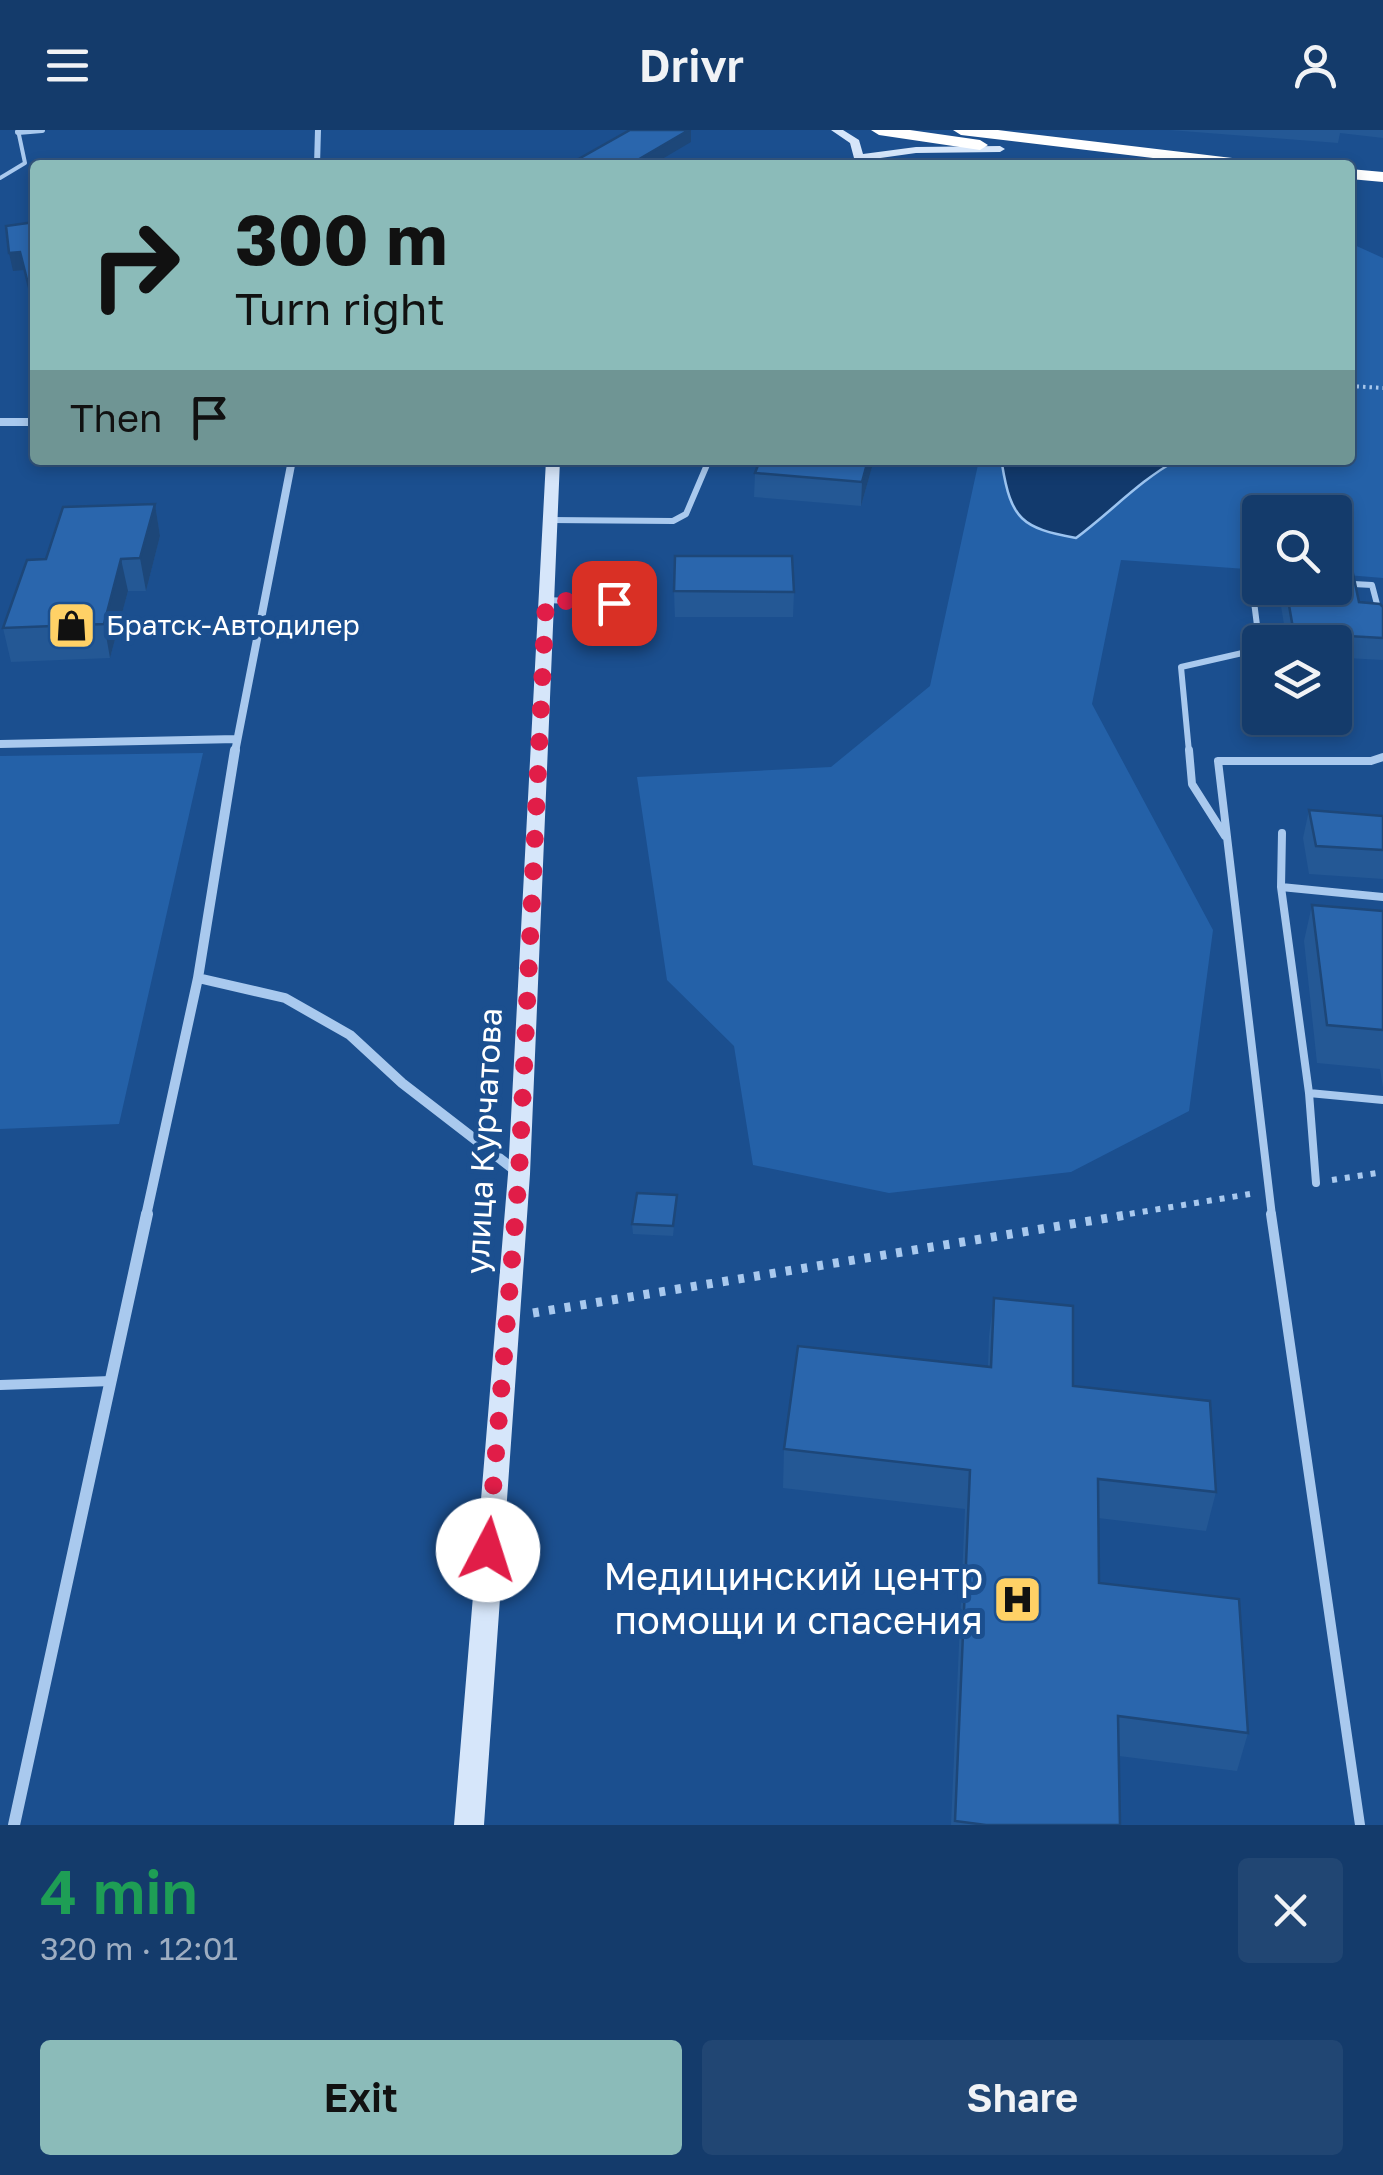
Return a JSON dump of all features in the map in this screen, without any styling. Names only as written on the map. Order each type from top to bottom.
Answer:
[{"type":"highway","points":[[961,130],[1000,142],[1093,160]]},
{"type":"highway","points":[[890,131],[1195,160]]},
{"type":"highway","points":[[1355,175],[1383,178]]},
{"type":"highway","points":[[1355,186],[1383,189]]},
{"type":"main road","points":[[836,130],[855,142],[854,160]]},
{"type":"main road","points":[[856,160],[890,131]]},
{"type":"main road","points":[[864,160],[919,149],[1000,142]]},
{"type":"main road","name":"улица Курчатова","points":[[469,1825],[519,1174],[552,465]]},
{"type":"street","points":[[18,131],[42,130]]},
{"type":"street","points":[[318,130],[318,160]]},
{"type":"street","points":[[983,130],[1000,142]]},
{"type":"street","points":[[1,420],[30,422]]},
{"type":"street","points":[[14,1825],[198,978],[237,739],[291,465]]},
{"type":"street","points":[[0,744],[237,739]]},
{"type":"street","points":[[198,978],[284,998],[350,1035],[414,1094],[519,1174]]},
{"type":"lane","points":[[0,178],[24,163],[18,131]]},
{"type":"lane","points":[[550,520],[673,520],[686,514],[706,465]]},
{"type":"lane","points":[[1352,584],[1372,585],[1383,627]]},
{"type":"lane","points":[[546,600],[649,604]]},
{"type":"lane","points":[[1228,840],[1192,784],[1181,667],[1260,648],[1254,605]]},
{"type":"lane","points":[[1360,1825],[1268,1191],[1218,761],[1372,761],[1383,757]]},
{"type":"lane","points":[[1282,833],[1281,887],[1316,1183]]},
{"type":"lane","points":[[1281,887],[1383,897]]},
{"type":"lane","points":[[1286,930],[1306,932]]},
{"type":"lane","points":[[1308,1093],[1383,1100]]},
{"type":"lane","points":[[0,1385],[111,1381]]},
{"type":"path","points":[[1355,386],[1383,388]]},
{"type":"path","points":[[1316,1183],[1383,1172]]},
{"type":"path","points":[[507,1317],[1268,1191]]},
{"type":"shaded area","points":[[1355,245],[1383,258],[1383,578],[1352,575],[1352,495],[1242,495],[1242,569],[1121,560],[1092,704],[1213,930],[1189,1111],[1071,1172],[889,1193],[753,1165],[734,1046],[667,980],[637,777],[831,767],[930,686],[978,465],[1355,465]]},
{"type":"shaded area","points":[[1002,465],[1168,465],[1076,538],[1043,530],[1022,518]]},
{"type":"shaded area","points":[[203,753],[119,1124],[0,1129],[0,756]]},
{"type":"building","points":[[630,130],[689,130],[638,160],[577,160]]},
{"type":"building","points":[[30,223],[30,291],[20,252],[9,253],[6,226]]},
{"type":"building","points":[[758,465],[867,465],[862,482],[755,473]]},
{"type":"building","points":[[155,504],[140,558],[121,559],[104,624],[3,628],[27,560],[46,559],[63,507]]},
{"type":"building","points":[[675,556],[792,556],[794,592],[674,591]]},
{"type":"building","points":[[1352,569],[1359,602],[1383,607],[1383,638],[1352,636],[1352,625],[1292,625],[1289,605],[1352,605]]},
{"type":"building","points":[[1309,810],[1383,816],[1383,850],[1316,846]]},
{"type":"building","points":[[1312,905],[1383,911],[1383,1030],[1327,1025]]},
{"type":"building","points":[[637,1193],[677,1195],[673,1226],[632,1224]]},
{"type":"building","points":[[994,1298],[1073,1306],[1073,1386],[1210,1401],[1216,1492],[1098,1479],[1099,1583],[1239,1599],[1248,1733],[1118,1716],[1120,1825],[986,1825],[955,1821],[970,1470],[784,1449],[798,1346],[991,1367]]},
{"type":"place","name":"Братск-Автодилер","points":[[71,625]]},
{"type":"place","name":"Медицинский центр помощи и спасения","points":[[1018,1599]]},
{"type":"route","points":[[488,1550],[519,1174],[546,600],[614,603]]}]
